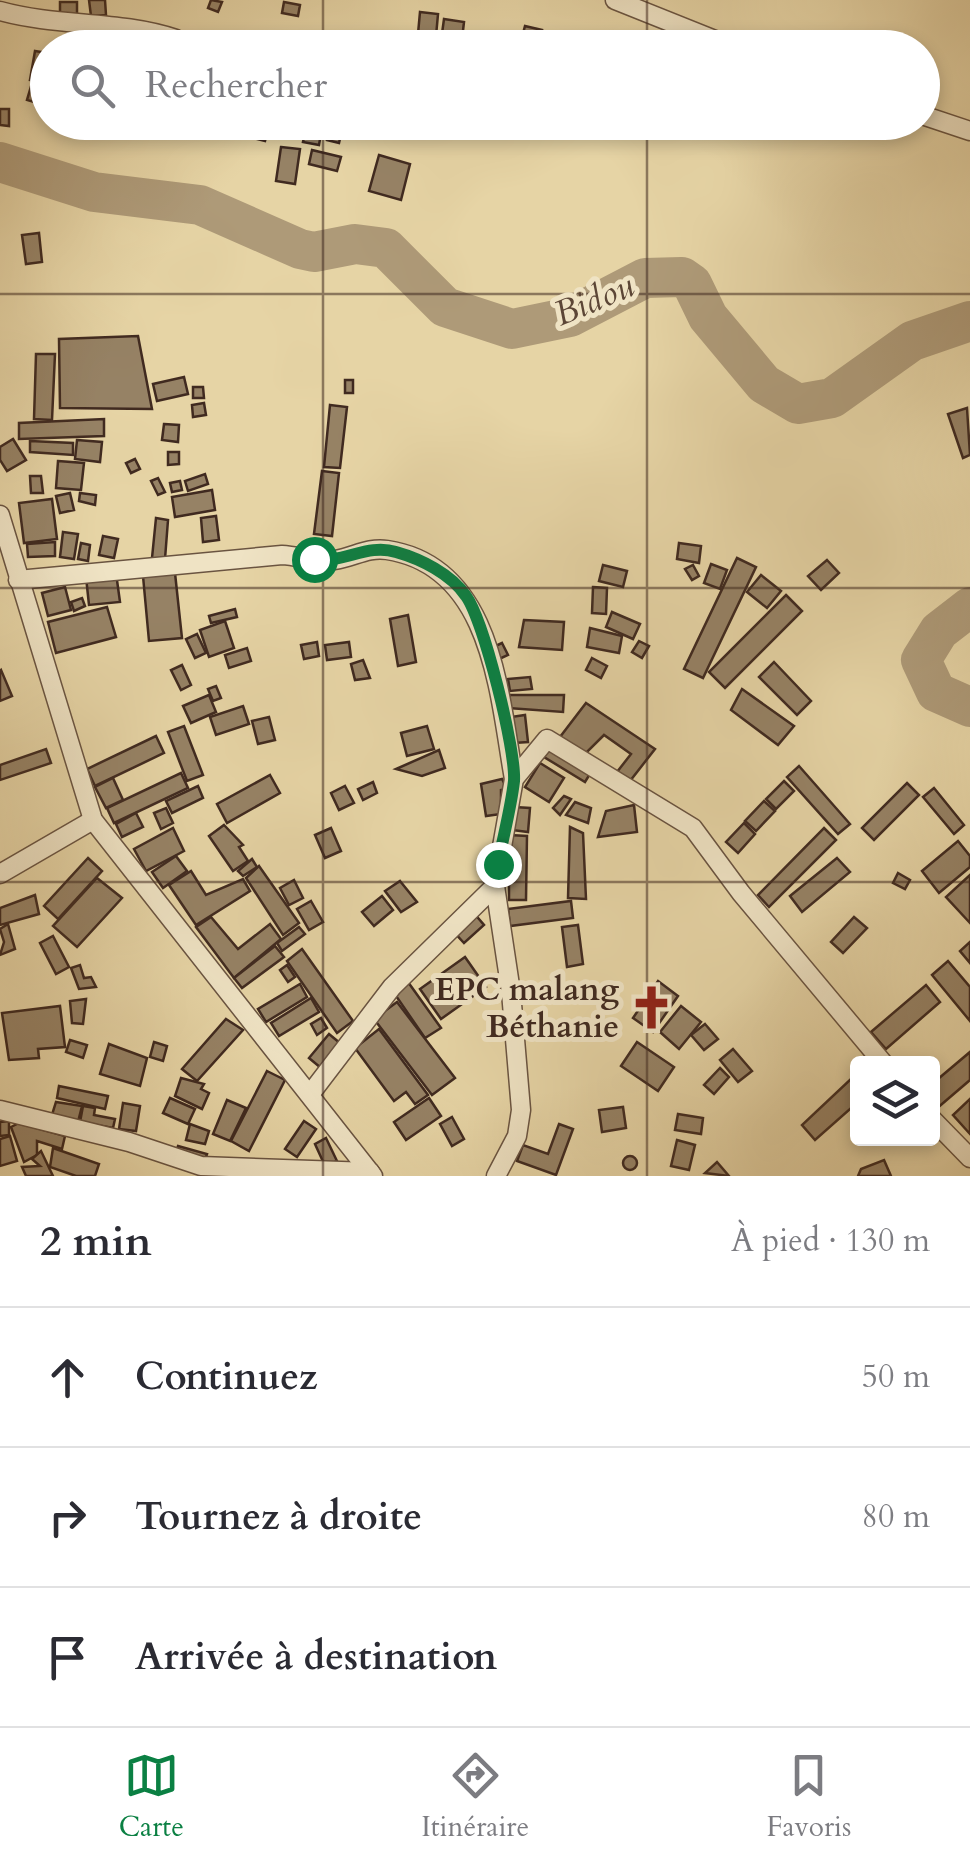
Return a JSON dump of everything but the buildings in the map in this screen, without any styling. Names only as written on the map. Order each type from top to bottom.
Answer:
[{"type":"street","points":[[615,0],[690,30]]},
{"type":"street","points":[[0,11],[65,25],[144,30]]},
{"type":"street","points":[[940,121],[970,131]]},
{"type":"street","points":[[0,515],[92,820],[311,1093],[371,1174]]},
{"type":"street","points":[[18,580],[282,554],[332,561],[369,549],[400,553],[446,576],[472,605],[496,684],[514,778],[495,886],[511,992],[521,1110],[517,1136],[496,1176]]},
{"type":"street","points":[[514,778],[547,739],[694,828],[742,893],[877,1056]]},
{"type":"street","points":[[0,874],[92,820]]},
{"type":"street","points":[[311,1093],[392,987],[495,886]]},
{"type":"street","points":[[0,1110],[223,1173],[371,1174]]},
{"type":"street","points":[[940,1127],[970,1158]]},
{"type":"waterway","name":"Bidou","points":[[0,162],[94,192],[200,205],[300,249],[314,252],[355,244],[386,248],[445,307],[512,329],[570,317],[645,278],[682,277],[692,284],[708,317],[764,384],[798,404],[832,398],[912,341],[970,321]]},
{"type":"waterway","name":"Bidou","points":[[970,607],[939,631],[921,660],[936,692],[970,707]]},
{"type":"place","name":"EPC malang Béthanie","points":[[652,1008]]},
{"type":"route","points":[[314,559],[332,561],[369,549],[400,553],[446,576],[472,605],[496,684],[514,778],[498,864]]}]
